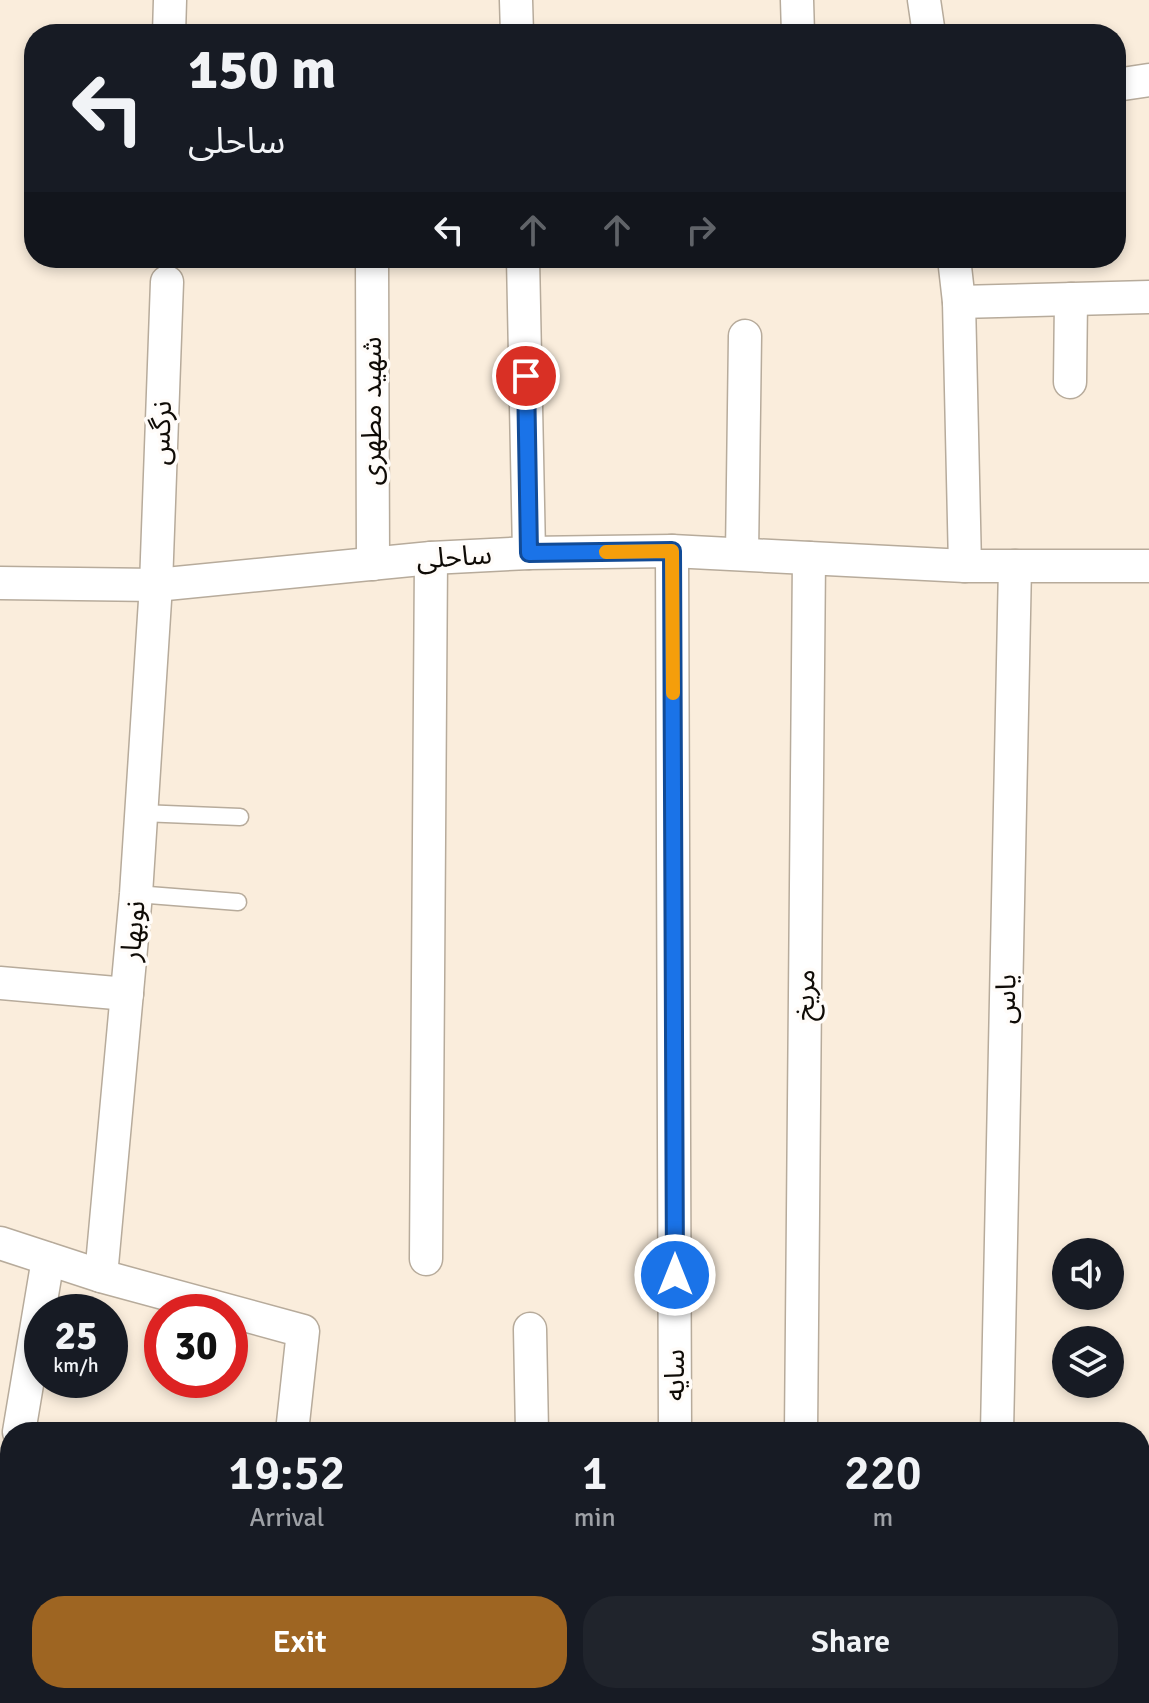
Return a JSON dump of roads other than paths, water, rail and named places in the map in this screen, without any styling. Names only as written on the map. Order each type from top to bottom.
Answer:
[{"type":"street","points":[[169,24],[170,0]]},
{"type":"street","points":[[516,0],[517,24]]},
{"type":"street","points":[[797,0],[798,24]]},
{"type":"street","points":[[924,0],[928,24]]},
{"type":"street","points":[[1126,83],[1149,80]]},
{"type":"street","name":"شهید مطهری","points":[[372,268],[373,564]]},
{"type":"street","points":[[523,268],[529,553]]},
{"type":"street","points":[[955,268],[959,302],[965,566]]},
{"type":"street","name":"نرگس","points":[[156,585],[167,282]]},
{"type":"street","points":[[959,302],[1149,297]]},
{"type":"street","points":[[1070,382],[1071,299]]},
{"type":"street","points":[[742,554],[745,336]]},
{"type":"street","name":"ساحلی","points":[[0,583],[156,585],[431,558],[529,553],[672,551],[965,566],[1149,566]]},
{"type":"street","name":"سایه","points":[[672,551],[675,1422]]},
{"type":"street","points":[[426,1259],[431,558]]},
{"type":"street","name":"مریخ","points":[[801,1422],[809,558]]},
{"type":"street","name":"یاس","points":[[997,1422],[1015,566]]},
{"type":"street","name":"نوبهار","points":[[101,1276],[136,894],[156,585]]},
{"type":"street","points":[[0,983],[127,994]]},
{"type":"street","points":[[0,1243],[101,1276],[303,1331],[293,1422]]},
{"type":"street","points":[[21,1422],[48,1259]]},
{"type":"street","points":[[530,1329],[532,1422]]},
{"type":"lane","points":[[141,813],[240,817]]},
{"type":"lane","points":[[136,894],[238,902]]}]
